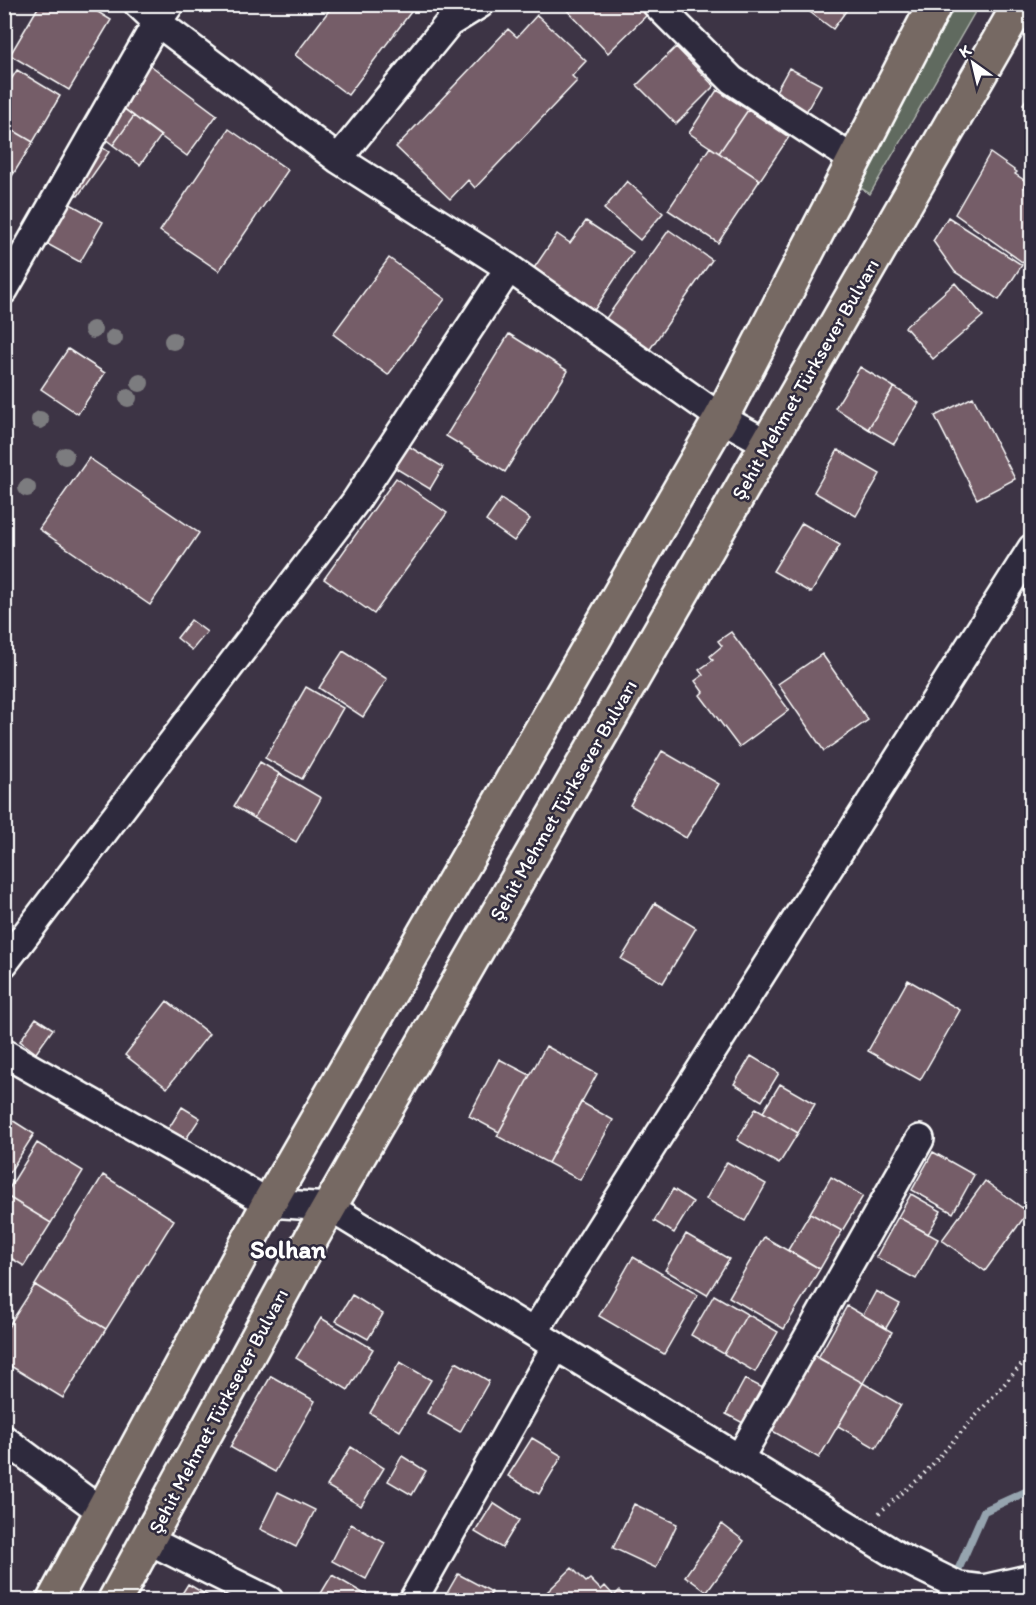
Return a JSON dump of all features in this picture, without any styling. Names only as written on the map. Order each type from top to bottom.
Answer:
[{"type":"highway","points":[[54,1600],[269,1203],[721,418],[934,4]]},
{"type":"highway","name":"Şehit Mehmet Türksever Bulvarı","points":[[115,1600],[330,1207],[1020,4]]},
{"type":"street","points":[[338,159],[449,23],[480,4]]},
{"type":"street","points":[[656,4],[732,80],[854,160]]},
{"type":"street","points":[[4,290],[155,10],[338,159],[509,268],[721,418],[768,444]]},
{"type":"street","points":[[4,963],[355,502],[509,268]]},
{"type":"street","points":[[413,1600],[545,1339],[1032,548]]},
{"type":"street","points":[[4,1053],[269,1203],[330,1207],[898,1556],[976,1592],[1032,1578]]},
{"type":"street","points":[[739,1459],[921,1139]]},
{"type":"street","points":[[4,1439],[102,1512]]},
{"type":"street","points":[[148,1540],[269,1600]]},
{"type":"path","points":[[858,1531],[922,1476],[1032,1353]]},
{"type":"green space","points":[[954,5],[979,5],[870,194],[856,185]]},
{"type":"building","points":[[40,4],[85,4],[111,20],[69,90],[10,55]]},
{"type":"building","points":[[334,4],[417,4],[348,95],[295,55]]},
{"type":"building","points":[[561,4],[641,4],[649,13],[608,53]]},
{"type":"building","points":[[799,4],[851,4],[833,29]]},
{"type":"building","points":[[537,15],[586,61],[572,76],[577,81],[475,188],[468,180],[450,199],[396,147],[508,29],[517,37]]},
{"type":"building","points":[[676,47],[714,86],[676,124],[637,85]]},
{"type":"building","points":[[138,56],[217,115],[187,156],[107,96]]},
{"type":"building","points":[[789,68],[821,85],[806,112],[774,95]]},
{"type":"building","points":[[17,70],[60,96],[33,142],[4,125],[4,91]]},
{"type":"building","points":[[717,90],[748,110],[719,153],[689,133]]},
{"type":"building","points":[[1032,91],[1032,115],[1023,104]]},
{"type":"building","points":[[107,96],[134,116],[113,145],[86,124]]},
{"type":"building","points":[[748,110],[789,137],[760,180],[719,153]]},
{"type":"building","points":[[134,116],[161,136],[140,165],[113,145]]},
{"type":"building","points":[[4,125],[33,142],[14,173],[4,167]]},
{"type":"building","points":[[229,129],[288,170],[219,271],[160,231]]},
{"type":"building","points":[[82,134],[109,152],[78,196],[52,178]]},
{"type":"building","points":[[710,147],[760,180],[718,243],[668,210]]},
{"type":"building","points":[[990,153],[1017,172],[1015,174],[1027,182],[1024,187],[1032,192],[1032,269],[955,214]]},
{"type":"building","points":[[4,167],[14,173],[4,188]]},
{"type":"building","points":[[627,181],[663,213],[640,240],[604,209]]},
{"type":"building","points":[[63,200],[103,222],[80,262],[40,240]]},
{"type":"building","points":[[948,217],[1022,265],[999,300],[955,272],[933,241]]},
{"type":"building","points":[[586,221],[633,252],[591,315],[530,274],[557,234],[570,243]]},
{"type":"building","points":[[669,230],[712,260],[648,352],[604,321]]},
{"type":"building","points":[[389,258],[445,299],[388,375],[333,334]]},
{"type":"building","points":[[955,283],[983,316],[933,359],[905,327]]},
{"type":"building","points":[[509,334],[568,371],[505,472],[446,436]]},
{"type":"building","points":[[68,349],[105,373],[78,414],[41,389]]},
{"type":"building","points":[[860,367],[894,387],[868,429],[835,408]]},
{"type":"building","points":[[894,387],[919,403],[894,444],[868,429]]},
{"type":"building","points":[[973,397],[1015,479],[977,499],[935,416]]},
{"type":"building","points":[[405,444],[443,467],[430,489],[392,466]]},
{"type":"building","points":[[838,450],[880,474],[856,516],[814,492]]},
{"type":"building","points":[[89,458],[199,533],[150,605],[39,529]]},
{"type":"building","points":[[396,478],[447,513],[374,614],[324,579]]},
{"type":"building","points":[[501,499],[530,519],[514,541],[486,521]]},
{"type":"building","points":[[802,523],[840,545],[811,593],[773,571]]},
{"type":"building","points":[[191,620],[207,632],[192,650],[177,638]]},
{"type":"building","points":[[731,632],[789,710],[739,747],[700,695],[703,692],[695,681],[703,675],[699,670],[713,660],[710,656],[722,646],[718,641]]},
{"type":"building","points":[[343,651],[387,679],[363,717],[319,688]]},
{"type":"building","points":[[822,654],[868,720],[824,751],[778,684]]},
{"type":"building","points":[[306,687],[343,708],[302,779],[265,758]]},
{"type":"building","points":[[662,751],[719,784],[686,838],[630,805]]},
{"type":"building","points":[[260,762],[280,774],[254,818],[234,806]]},
{"type":"building","points":[[280,774],[321,798],[296,842],[254,818]]},
{"type":"building","points":[[655,903],[696,928],[663,983],[621,959]]},
{"type":"building","points":[[908,980],[960,1010],[920,1080],[868,1051]]},
{"type":"building","points":[[167,1001],[209,1034],[167,1088],[125,1055]]},
{"type":"building","points":[[36,1018],[53,1029],[36,1053],[20,1041]]},
{"type":"building","points":[[546,1046],[597,1074],[548,1163],[497,1136]]},
{"type":"building","points":[[751,1056],[779,1073],[762,1101],[734,1084]]},
{"type":"building","points":[[499,1059],[530,1075],[499,1132],[469,1116]]},
{"type":"building","points":[[780,1084],[815,1104],[798,1133],[763,1112]]},
{"type":"building","points":[[581,1102],[613,1120],[580,1180],[548,1163]]},
{"type":"building","points":[[182,1107],[200,1118],[184,1142],[167,1131]]},
{"type":"building","points":[[756,1108],[798,1133],[779,1164],[737,1140]]},
{"type":"building","points":[[4,1115],[34,1134],[4,1181]]},
{"type":"building","points":[[37,1143],[83,1171],[51,1223],[5,1195]]},
{"type":"building","points":[[933,1152],[974,1175],[953,1213],[912,1190]]},
{"type":"building","points":[[727,1162],[766,1184],[745,1221],[706,1199]]},
{"type":"building","points":[[103,1175],[174,1220],[106,1329],[35,1285]]},
{"type":"building","points":[[831,1177],[863,1196],[842,1231],[810,1213]]},
{"type":"building","points":[[985,1181],[1028,1212],[985,1271],[942,1240]]},
{"type":"building","points":[[673,1189],[693,1202],[674,1233],[654,1221]]},
{"type":"building","points":[[911,1194],[941,1211],[928,1234],[898,1217]]},
{"type":"building","points":[[5,1195],[51,1223],[24,1266],[4,1254]]},
{"type":"building","points":[[810,1213],[842,1231],[820,1269],[788,1250]]},
{"type":"building","points":[[898,1217],[938,1239],[916,1279],[876,1257]]},
{"type":"building","points":[[686,1234],[729,1259],[707,1295],[665,1270]]},
{"type":"building","points":[[764,1237],[820,1269],[784,1329],[729,1297]]},
{"type":"building","points":[[633,1257],[698,1295],[664,1354],[599,1316]]},
{"type":"building","points":[[35,1285],[106,1329],[63,1398],[4,1362],[4,1333]]},
{"type":"building","points":[[876,1291],[900,1304],[886,1328],[863,1315]]},
{"type":"building","points":[[352,1295],[383,1314],[368,1339],[336,1321]]},
{"type":"building","points":[[714,1295],[747,1314],[724,1354],[691,1335]]},
{"type":"building","points":[[847,1306],[892,1332],[863,1383],[818,1358]]},
{"type":"building","points":[[747,1314],[778,1332],[755,1372],[724,1354]]},
{"type":"building","points":[[321,1318],[373,1349],[348,1390],[296,1358]]},
{"type":"building","points":[[812,1354],[863,1383],[819,1458],[769,1429]]},
{"type":"building","points":[[400,1362],[431,1380],[400,1431],[370,1413]]},
{"type":"building","points":[[456,1362],[489,1381],[460,1432],[427,1413]]},
{"type":"building","points":[[271,1376],[315,1401],[275,1472],[230,1447]]},
{"type":"building","points":[[745,1379],[763,1388],[743,1423],[726,1414]]},
{"type":"building","points":[[863,1383],[901,1405],[876,1448],[838,1426]]},
{"type":"building","points":[[532,1438],[562,1456],[539,1494],[508,1476]]},
{"type":"building","points":[[351,1447],[384,1468],[361,1506],[327,1486]]},
{"type":"building","points":[[402,1456],[426,1471],[412,1495],[388,1481]]},
{"type":"building","points":[[278,1492],[315,1510],[296,1547],[260,1529]]},
{"type":"building","points":[[493,1503],[519,1520],[502,1548],[475,1532]]},
{"type":"building","points":[[634,1504],[677,1524],[656,1568],[613,1548]]},
{"type":"building","points":[[351,1524],[385,1543],[366,1579],[332,1561]]},
{"type":"building","points":[[722,1524],[744,1541],[707,1592],[685,1576]]},
{"type":"building","points":[[572,1568],[586,1582],[590,1579],[601,1590],[605,1586],[614,1596],[619,1591],[629,1600],[549,1600],[552,1597],[547,1592]]},
{"type":"building","points":[[458,1574],[492,1592],[487,1600],[443,1600]]},
{"type":"building","points":[[332,1575],[368,1596],[365,1600],[317,1600]]},
{"type":"building","points":[[188,1584],[215,1600],[178,1600]]},
{"type":"waterway","points":[[945,1600],[984,1511],[1032,1489]]},
{"type":"district","name":"Solhan","points":[[288,1249]]}]
